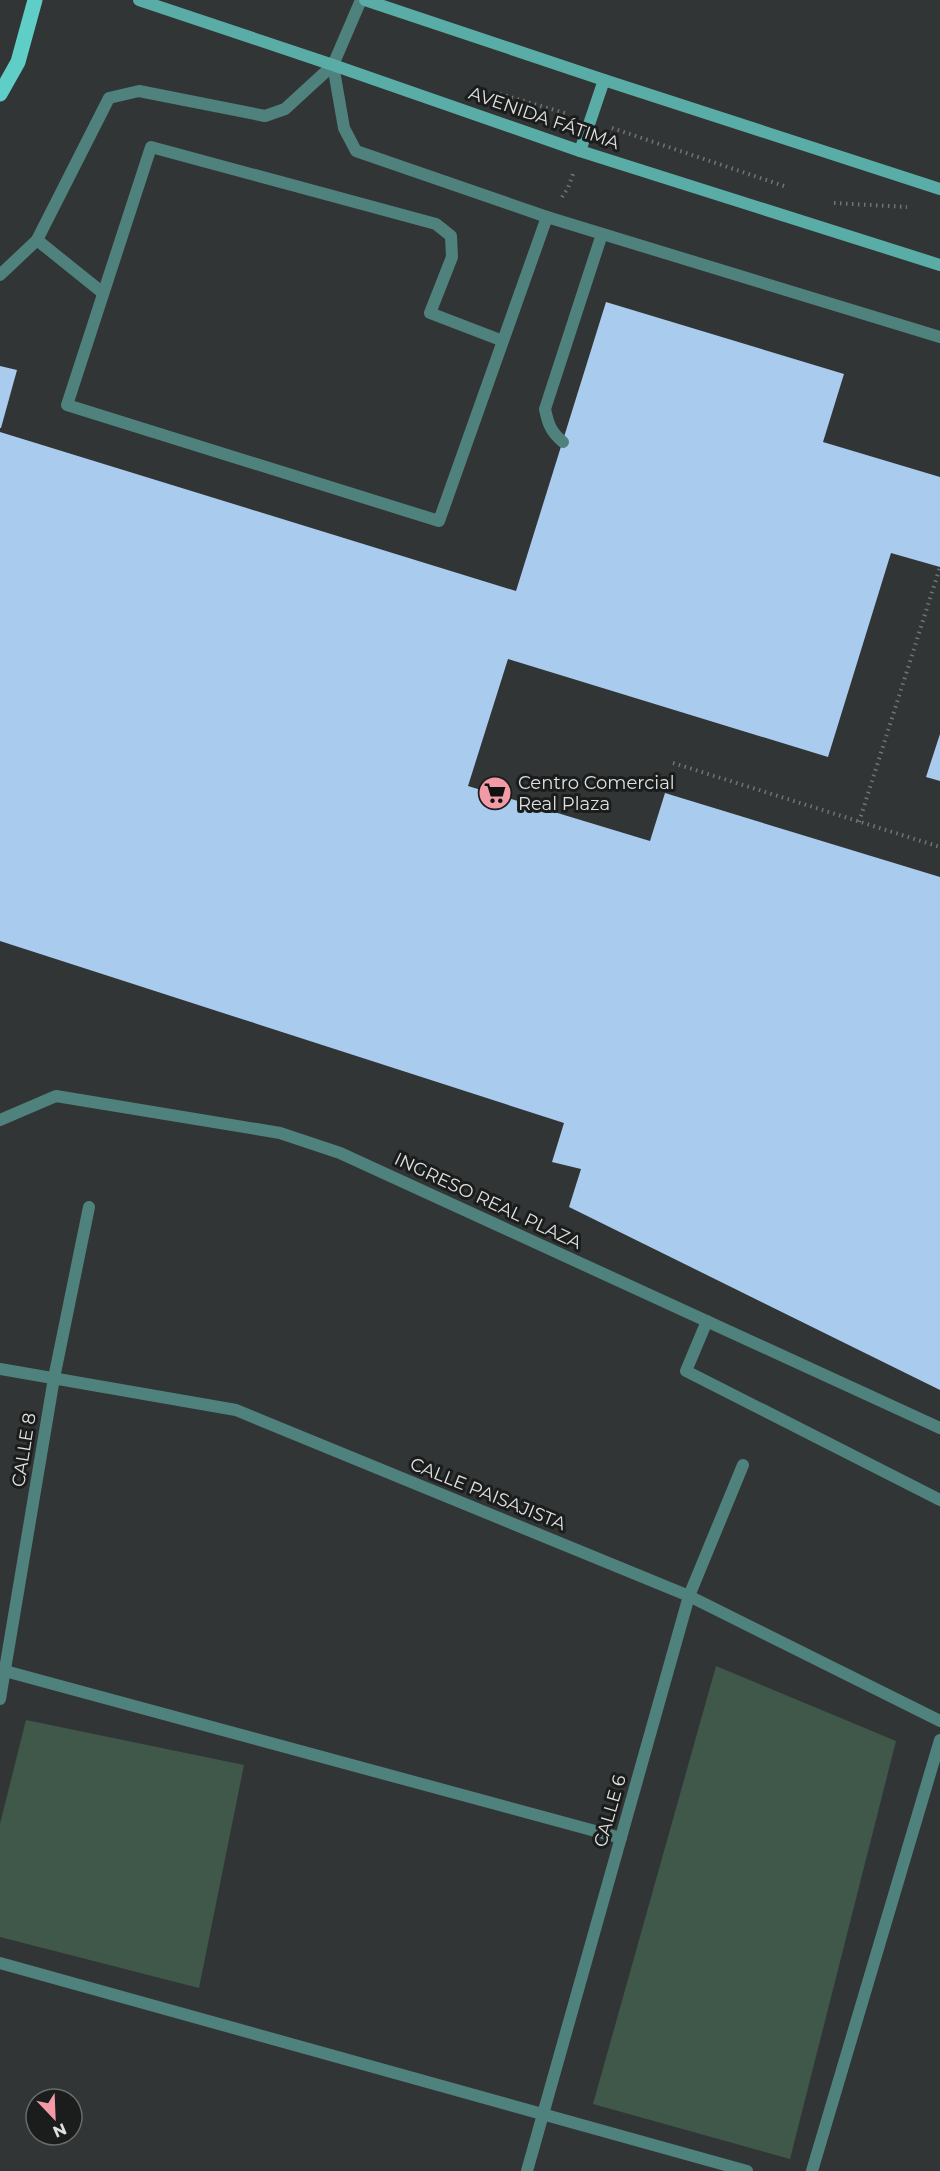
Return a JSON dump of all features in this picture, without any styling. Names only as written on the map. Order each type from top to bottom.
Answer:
[{"type":"main road","points":[[0,94],[18,62],[35,0]]},
{"type":"main road","name":"AVENIDA FÁTIMA","points":[[139,0],[333,64],[580,151],[940,265]]},
{"type":"main road","points":[[363,0],[940,189]]},
{"type":"main road","points":[[580,151],[604,80]]},
{"type":"street","points":[[0,274],[37,240],[109,98],[140,91],[265,116],[285,109],[333,64],[363,0]]},
{"type":"street","points":[[333,64],[344,128],[356,151],[548,217],[940,338]]},
{"type":"street","points":[[503,341],[430,313],[452,258],[451,236],[436,224],[151,147],[67,405],[439,521],[548,217]]},
{"type":"street","points":[[562,442],[548,425],[545,409],[602,234]]},
{"type":"street","points":[[37,240],[103,293]]},
{"type":"street","name":"INGRESO REAL PLAZA","points":[[0,1120],[56,1096],[280,1133],[340,1152],[940,1428]]},
{"type":"street","name":"CALLE 8","points":[[0,1699],[54,1378],[89,1207]]},
{"type":"street","points":[[707,1321],[686,1371],[940,1500]]},
{"type":"street","name":"CALLE PAISAJISTA","points":[[0,1369],[236,1410],[690,1596],[940,1721]]},
{"type":"street","name":"CALLE 6","points":[[527,2171],[690,1596],[744,1466]]},
{"type":"street","points":[[5,1671],[621,1838]]},
{"type":"street","points":[[812,2171],[940,1740]]},
{"type":"street","points":[[0,1964],[747,2171]]},
{"type":"path","points":[[548,217],[568,188],[580,151]]},
{"type":"path","points":[[859,822],[940,567]]},
{"type":"path","points":[[673,763],[940,847]]},
{"type":"green space","points":[[716,1666],[896,1741],[790,2159],[593,2104]]},
{"type":"green space","points":[[26,1720],[244,1765],[199,1988],[0,1937],[0,1824]]},
{"type":"building","points":[[606,302],[844,374],[823,442],[940,477],[940,567],[891,553],[828,757],[508,659],[468,786],[650,841],[665,793],[940,877],[940,1390],[569,1207],[581,1169],[552,1162],[564,1123],[0,941],[0,432],[516,591]]},
{"type":"building","points":[[0,366],[17,370],[1,428],[0,428]]},
{"type":"building","points":[[940,734],[940,781],[926,777]]},
{"type":"place","name":"Centro Comercial Real Plaza","points":[[495,793]]}]
